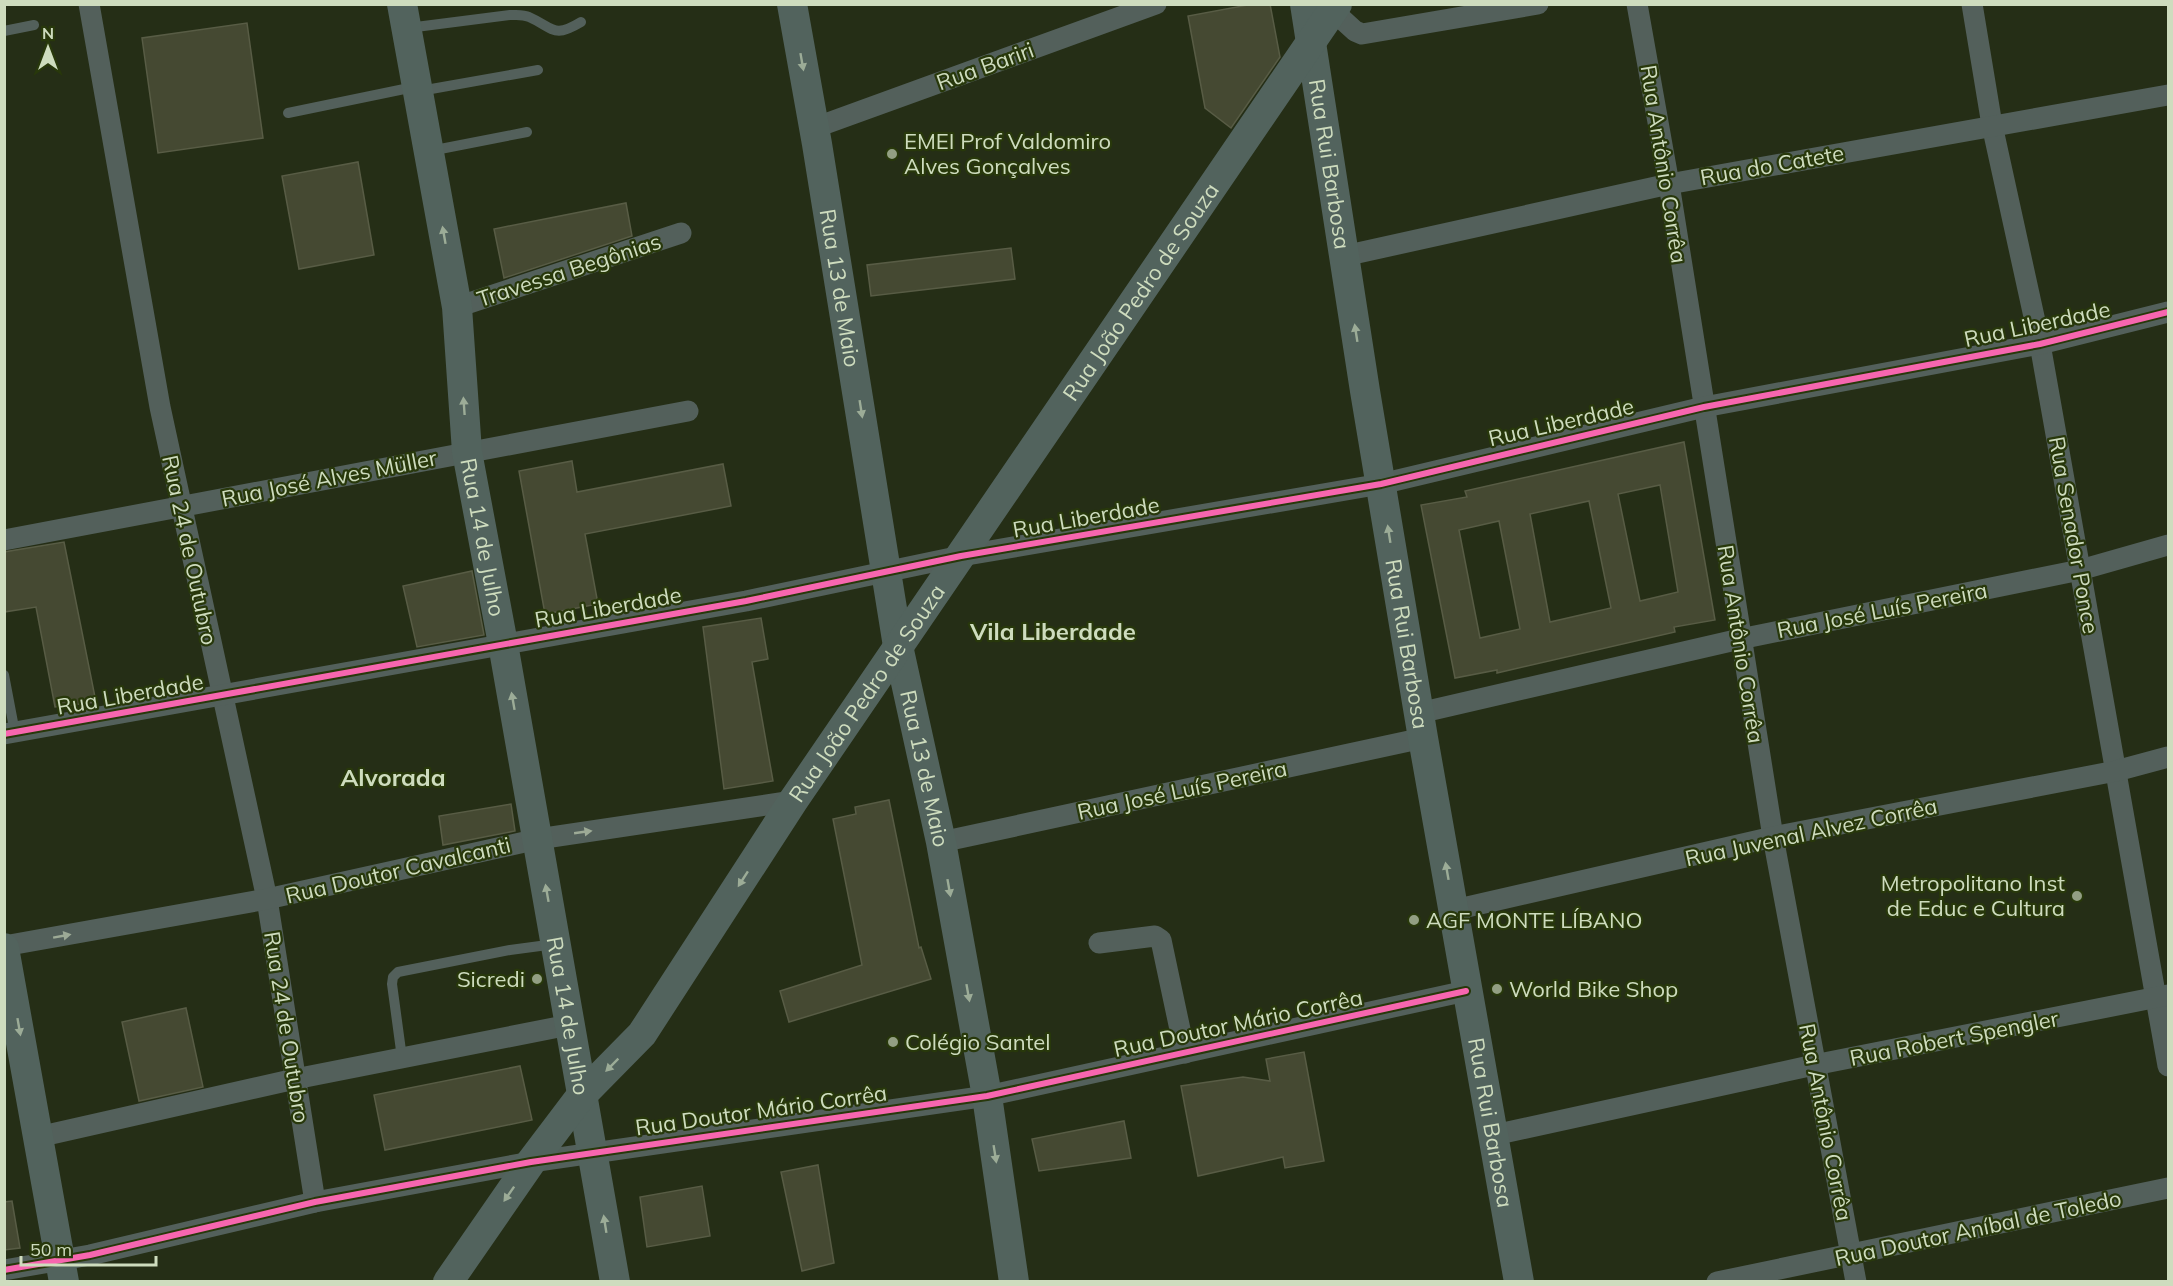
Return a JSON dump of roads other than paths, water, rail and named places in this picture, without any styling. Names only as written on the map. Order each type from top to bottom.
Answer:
[{"type":"main road","name":"Rua 13 de Maio","points":[[792,4],[898,646],[941,842],[987,1096],[1014,1281]]},
{"type":"main road","name":"Rua João Pedro de Souza","points":[[448,1281],[531,1162],[581,1096],[642,1034],[898,646],[1311,44],[1325,6]]},
{"type":"main road","name":"Rua 14 de Julho","points":[[404,16],[457,308],[467,452],[538,839],[615,1281]]},
{"type":"main road","name":"Rua Rui Barbosa","points":[[1311,44],[1421,726],[1519,1281]]},
{"type":"main road","points":[[4,947],[62,1271]]},
{"type":"street","name":"Rua 24 de Outubro","points":[[89,4],[160,407],[267,899],[315,1202]]},
{"type":"street","name":"Rua Bariri","points":[[814,128],[1156,4]]},
{"type":"street","points":[[1325,6],[1355,31],[1362,34],[1538,4]]},
{"type":"street","name":"Rua Antônio Corrêa","points":[[1637,4],[1669,184],[1773,837],[1856,1281]]},
{"type":"street","name":"Rua Senador Ponce","points":[[1972,4],[1992,125],[2040,344],[2116,771],[2163,997],[2169,1066]]},
{"type":"street","name":"Rua do Catete","points":[[1344,256],[1669,184],[2169,95]]},
{"type":"street","name":"Travessa Begônias","points":[[457,308],[681,233]]},
{"type":"street","name":"Rua Liberdade","points":[[10,734],[746,601],[961,556],[1381,484],[1704,407],[2040,344],[2169,312]]},
{"type":"street","name":"Rua José Alves Müller","points":[[4,540],[688,411]]},
{"type":"street","name":"Rua José Luís Pereira","points":[[941,842],[1421,726],[1740,639],[2080,570],[2169,545]]},
{"type":"street","name":"Rua Juvenal Alvez Corrêa","points":[[1454,910],[1773,837],[2116,771],[2169,757]]},
{"type":"street","name":"Rua Doutor Cavalcanti","points":[[4,947],[267,899],[538,839],[794,801]]},
{"type":"street","points":[[1099,943],[1155,936],[1161,940],[1185,1053]]},
{"type":"street","name":"Rua Doutor Mário Corrêa","points":[[4,1270],[62,1271],[315,1202],[531,1162],[987,1096],[1466,991]]},
{"type":"street","name":"Rua Robert Spengler","points":[[1494,1135],[1814,1065],[2163,997]]},
{"type":"street","points":[[38,1137],[295,1079],[569,1025]]},
{"type":"street","name":"Rua Doutor Aníbal de Toledo","points":[[1717,1281],[2169,1188]]},
{"type":"lane","points":[[404,16],[526,16],[553,31],[566,31],[581,22]]},
{"type":"lane","points":[[4,31],[34,25]]},
{"type":"lane","points":[[288,113],[538,70]]},
{"type":"lane","points":[[429,152],[527,132]]},
{"type":"lane","points":[[4,675],[10,734]]},
{"type":"lane","points":[[402,1058],[392,984],[393,977],[398,972],[510,950],[555,944]]},
{"type":"place","name":"EMEI Prof Valdomiro Alves Gonçalves","points":[[892,154]]},
{"type":"place","name":"Metropolitano Inst de Educ e Cultura","points":[[2077,896]]},
{"type":"place","name":"AGF MONTE LÍBANO","points":[[1414,920]]},
{"type":"place","name":"Sicredi","points":[[537,979]]},
{"type":"place","name":"World Bike Shop","points":[[1497,989]]},
{"type":"place","name":"Colégio Santel","points":[[893,1042]]},
{"type":"district","name":"Vila Liberdade","points":[[1053,632]]},
{"type":"district","name":"Alvorada","points":[[393,778]]}]
